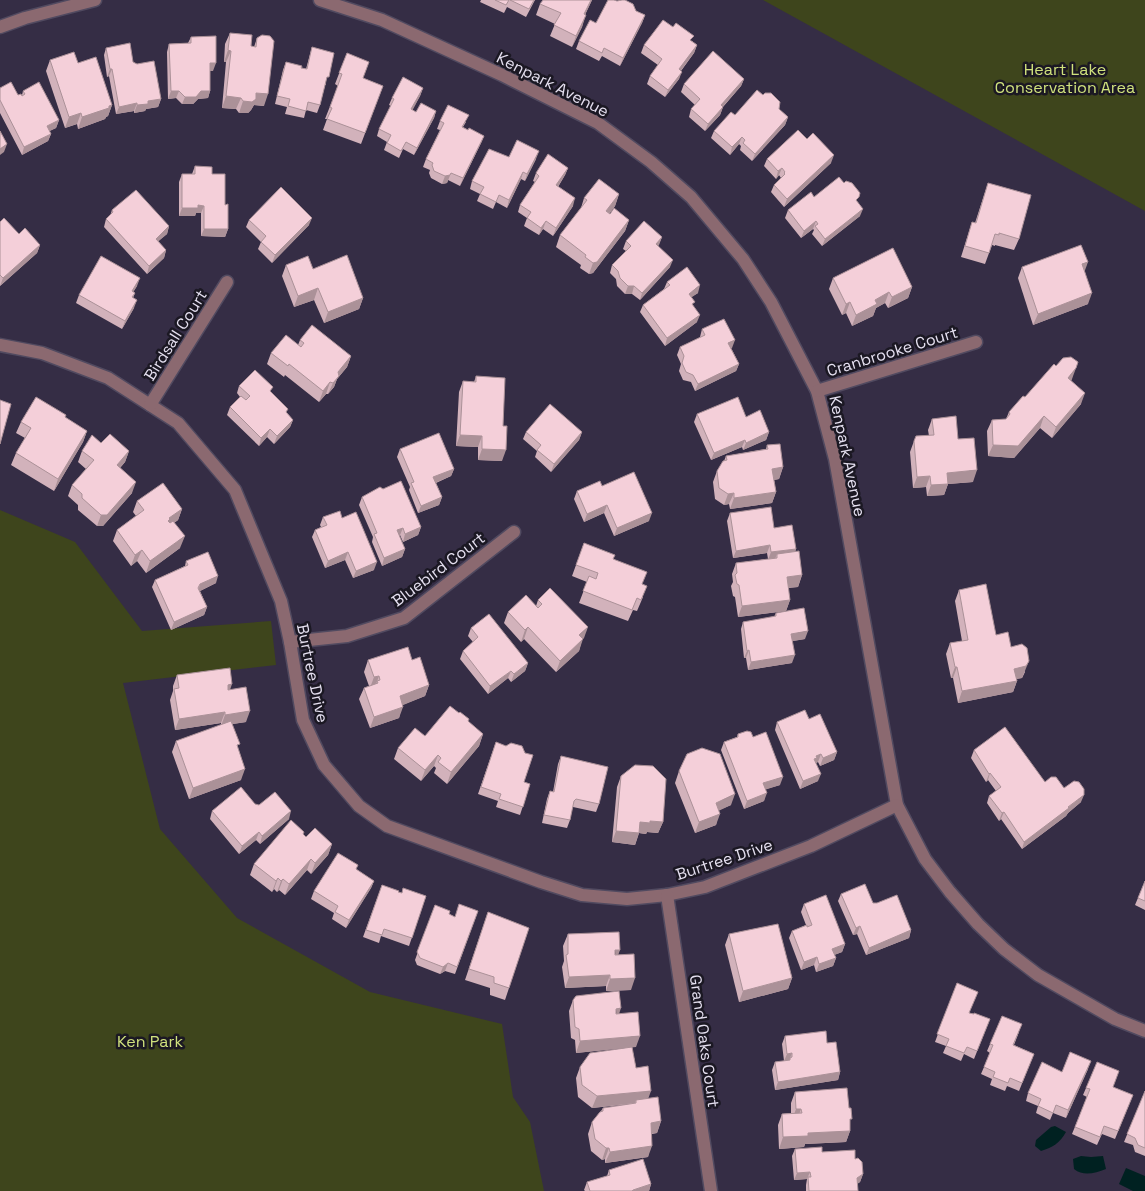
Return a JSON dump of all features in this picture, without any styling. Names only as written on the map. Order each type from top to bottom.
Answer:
[{"type":"street","points":[[0,27],[81,1],[95,0]]},
{"type":"street","name":"Kenpark Avenue","points":[[320,0],[382,20],[502,75],[598,123],[650,162],[691,197],[743,259],[771,302],[817,391],[834,459],[897,805],[925,859],[978,924],[1004,949],[1038,975],[1114,1019],[1145,1031]]},
{"type":"street","name":"Birdsall Court","points":[[150,405],[227,282]]},
{"type":"street","name":"Cranbrooke Court","points":[[817,391],[976,342]]},
{"type":"street","name":"Burtree Drive","points":[[0,345],[42,354],[108,378],[178,423],[235,490],[281,601],[303,720],[324,764],[359,806],[387,826],[582,895],[628,899],[667,895],[705,887],[811,846],[897,805]]},
{"type":"street","name":"Bluebird Court","points":[[290,642],[347,636],[404,618],[514,532]]},
{"type":"street","name":"Grand Oaks Court","points":[[667,895],[711,1191]]},
{"type":"green space","name":"Heart Lake Conservation Area","points":[[763,0],[1145,0],[1145,211]]},
{"type":"green space","name":"Ken Park","points":[[0,510],[75,542],[142,631],[271,621],[276,665],[123,683],[160,829],[237,918],[370,992],[502,1024],[513,1097],[530,1122],[544,1191],[0,1191]]},
{"type":"shaded area","points":[[1055,1126],[1066,1132],[1056,1144],[1041,1151],[1035,1146],[1036,1140],[1051,1127]]},
{"type":"shaded area","points":[[1081,1156],[1103,1156],[1106,1169],[1090,1174],[1074,1169],[1073,1159]]},
{"type":"shaded area","points":[[1126,1168],[1145,1176],[1145,1191],[1133,1191],[1119,1184]]},
{"type":"building","points":[[495,0],[509,0],[506,5]]},
{"type":"building","points":[[510,0],[534,0],[529,9]]},
{"type":"building","points":[[543,0],[591,0],[576,36],[554,25],[561,13],[540,4]]},
{"type":"building","points":[[608,0],[625,0],[633,4],[636,11],[645,15],[623,58],[604,48],[602,53],[579,41],[590,20],[596,23]]},
{"type":"building","points":[[663,20],[673,27],[676,23],[694,36],[690,40],[697,45],[679,69],[682,72],[668,90],[650,76],[662,59],[644,45]]},
{"type":"building","points":[[230,33],[252,35],[251,46],[256,47],[257,38],[262,35],[270,36],[274,41],[268,94],[256,93],[256,99],[252,102],[226,96],[231,51],[228,50]]},
{"type":"building","points":[[216,36],[216,63],[210,63],[210,91],[201,91],[196,97],[185,97],[179,91],[171,91],[169,44],[191,43],[191,37]]},
{"type":"building","points":[[130,43],[133,62],[137,64],[154,61],[161,99],[148,101],[148,104],[137,105],[137,103],[119,107],[106,48]]},
{"type":"building","points":[[312,47],[334,53],[320,105],[308,102],[306,111],[288,106],[290,99],[277,96],[286,62],[307,69]]},
{"type":"building","points":[[713,51],[744,79],[721,105],[723,107],[708,124],[691,109],[700,99],[684,84]]},
{"type":"building","points":[[74,52],[78,63],[96,57],[112,105],[109,108],[82,117],[81,113],[69,117],[50,60]]},
{"type":"building","points":[[347,53],[369,62],[363,78],[383,86],[365,133],[327,119],[342,74],[339,73]]},
{"type":"building","points":[[403,77],[423,88],[411,109],[416,112],[421,103],[436,111],[417,148],[406,142],[401,151],[387,143],[391,135],[379,129]]},
{"type":"building","points":[[11,82],[18,95],[21,94],[22,96],[25,94],[23,91],[39,82],[59,120],[47,126],[51,134],[24,147],[0,100],[0,88]]},
{"type":"building","points":[[757,90],[763,95],[771,93],[780,102],[779,109],[788,117],[755,154],[743,143],[745,140],[742,137],[732,147],[714,131],[731,112],[735,115]]},
{"type":"building","points":[[448,105],[469,115],[462,127],[468,130],[469,128],[484,136],[463,178],[451,173],[445,176],[434,171],[433,163],[426,159],[444,123],[440,121]]},
{"type":"building","points":[[798,130],[807,139],[813,133],[834,155],[787,199],[774,185],[785,172],[782,168],[778,171],[767,159]]},
{"type":"building","points":[[0,131],[7,144],[0,149]]},
{"type":"building","points":[[517,140],[539,151],[527,174],[523,172],[509,200],[499,195],[496,202],[480,194],[484,187],[472,181],[489,149],[509,157]]},
{"type":"building","points":[[548,154],[568,168],[556,185],[575,198],[556,228],[546,221],[541,228],[527,218],[531,212],[520,205],[539,176],[536,173]]},
{"type":"building","points":[[195,166],[212,167],[212,174],[225,174],[225,205],[228,204],[228,229],[204,229],[204,206],[198,205],[198,208],[182,208],[182,174],[195,174]]},
{"type":"building","points":[[839,177],[844,183],[846,181],[852,183],[860,193],[856,200],[863,209],[825,239],[815,226],[818,224],[816,221],[804,231],[788,210],[811,192],[814,197]]},
{"type":"building","points":[[599,179],[619,194],[606,211],[610,214],[614,208],[629,220],[597,262],[593,263],[585,257],[586,255],[560,235],[587,200],[584,198]]},
{"type":"building","points":[[988,183],[1031,195],[1019,239],[999,233],[999,235],[995,234],[989,253],[965,246],[972,222],[976,223]]},
{"type":"building","points":[[281,187],[312,218],[275,255],[261,242],[266,236],[249,220]]},
{"type":"building","points":[[136,190],[169,226],[156,239],[166,250],[149,266],[106,219],[113,212],[112,210]]},
{"type":"building","points":[[4,218],[19,234],[25,228],[40,245],[3,278],[0,275],[0,222]]},
{"type":"building","points":[[644,221],[662,237],[656,244],[673,260],[642,293],[634,286],[628,286],[620,278],[618,271],[612,265],[631,246],[626,241]]},
{"type":"building","points":[[1081,245],[1088,262],[1082,264],[1092,293],[1038,314],[1022,267]]},
{"type":"building","points":[[893,248],[912,287],[892,297],[889,292],[875,300],[877,304],[856,315],[850,302],[846,304],[833,278]]},
{"type":"building","points":[[347,255],[363,298],[328,312],[318,288],[298,296],[286,265],[308,256],[313,269]]},
{"type":"building","points":[[101,256],[140,278],[132,291],[135,293],[132,297],[137,300],[125,321],[79,295]]},
{"type":"building","points":[[687,267],[700,285],[689,294],[695,302],[692,304],[700,315],[667,338],[643,305],[670,285],[667,282]]},
{"type":"building","points":[[724,319],[735,340],[728,343],[739,364],[698,384],[693,375],[686,372],[682,363],[684,356],[680,347],[705,335],[702,329]]},
{"type":"building","points":[[312,325],[351,356],[338,372],[339,376],[333,383],[330,382],[323,391],[289,364],[288,366],[271,353],[286,335],[301,347],[304,343],[300,340]]},
{"type":"building","points":[[1071,357],[1078,362],[1068,378],[1085,393],[1056,427],[1044,416],[1018,446],[993,445],[992,420],[1006,419],[1010,414],[1009,412],[1054,364],[1056,366],[1063,358]]},
{"type":"building","points":[[255,370],[273,387],[270,391],[288,409],[286,412],[293,420],[277,436],[270,429],[261,438],[230,407],[241,396],[246,400],[250,396],[239,386]]},
{"type":"building","points":[[476,376],[505,378],[503,426],[507,426],[506,450],[482,449],[482,436],[460,435],[463,381],[476,382]]},
{"type":"building","points":[[36,397],[66,415],[65,417],[87,431],[58,479],[16,453],[31,428],[21,422]]},
{"type":"building","points":[[738,397],[746,417],[760,410],[769,432],[746,443],[745,440],[714,453],[697,414]]},
{"type":"building","points":[[0,400],[11,404],[0,444]]},
{"type":"building","points":[[550,404],[582,432],[554,464],[537,450],[541,445],[526,432]]},
{"type":"building","points":[[956,416],[958,439],[974,438],[977,470],[947,473],[948,484],[931,485],[930,476],[917,477],[914,441],[916,436],[934,435],[932,419]]},
{"type":"building","points":[[439,433],[454,469],[433,477],[442,497],[421,506],[411,483],[414,482],[400,449]]},
{"type":"building","points":[[110,434],[129,451],[117,465],[136,482],[107,515],[101,515],[82,498],[82,494],[72,485],[94,460],[82,451],[92,435],[101,443]]},
{"type":"building","points":[[780,444],[783,467],[772,469],[776,492],[734,498],[734,493],[728,494],[719,488],[717,471],[723,461],[727,460],[726,456],[768,449],[767,445]]},
{"type":"building","points":[[634,472],[652,513],[617,528],[607,505],[587,514],[577,491],[600,481],[602,486]]},
{"type":"building","points":[[401,481],[421,527],[405,534],[403,528],[397,530],[405,549],[384,558],[374,534],[377,533],[362,497],[380,487],[383,489]]},
{"type":"building","points":[[163,483],[182,509],[169,518],[168,521],[170,523],[173,521],[185,536],[150,561],[142,550],[135,555],[117,530],[144,510],[137,501]]},
{"type":"building","points":[[771,507],[774,528],[792,525],[796,549],[771,552],[770,545],[736,551],[730,513]]},
{"type":"building","points":[[340,511],[342,518],[356,512],[377,562],[356,571],[348,552],[328,561],[315,530],[327,525],[323,517]]},
{"type":"building","points":[[584,543],[615,555],[613,559],[647,572],[642,584],[647,586],[641,600],[637,598],[632,610],[583,591],[589,576],[596,579],[598,573],[576,565]]},
{"type":"building","points":[[799,551],[802,575],[787,577],[790,600],[742,606],[739,585],[735,575],[737,573],[736,563],[777,558],[777,554]]},
{"type":"building","points":[[208,552],[218,576],[200,584],[198,588],[207,607],[174,622],[155,580],[188,565],[186,561]]},
{"type":"building","points":[[986,584],[996,635],[1008,632],[1011,647],[1022,644],[1027,648],[1029,661],[1026,666],[1014,669],[1017,681],[962,691],[950,643],[968,640],[959,590]]},
{"type":"building","points":[[550,588],[588,627],[579,635],[583,639],[560,661],[528,627],[525,630],[508,612],[526,595],[538,608],[542,604],[538,600]]},
{"type":"building","points":[[804,608],[808,631],[791,634],[795,655],[751,662],[749,650],[747,651],[743,622],[776,616],[776,613]]},
{"type":"building","points":[[489,614],[528,663],[514,674],[511,671],[490,686],[463,651],[478,637],[471,628]]},
{"type":"building","points":[[408,647],[412,660],[420,657],[429,685],[400,696],[403,707],[374,717],[364,688],[378,683],[377,681],[380,680],[379,676],[374,677],[368,660]]},
{"type":"building","points":[[230,668],[232,684],[228,685],[228,690],[246,687],[250,711],[225,715],[225,712],[179,719],[174,689],[179,688],[177,675]]},
{"type":"building","points":[[450,706],[469,719],[468,721],[483,734],[451,772],[438,762],[441,758],[438,755],[425,770],[398,748],[415,728],[425,736]]},
{"type":"building","points":[[805,710],[809,719],[820,714],[837,752],[823,758],[821,754],[816,756],[817,758],[814,759],[821,774],[803,781],[777,722]]},
{"type":"building","points":[[231,721],[240,744],[237,745],[245,769],[193,788],[176,741]]},
{"type":"building","points":[[1005,727],[1045,782],[1051,777],[1056,777],[1064,788],[1074,781],[1079,782],[1084,789],[1084,795],[1024,842],[1004,812],[1002,813],[989,796],[1001,787],[989,774],[974,750]]},
{"type":"building","points":[[747,731],[751,732],[753,737],[766,732],[783,777],[763,783],[767,793],[747,801],[724,742],[738,737],[738,734]]},
{"type":"building","points":[[496,742],[506,746],[511,743],[522,746],[525,753],[533,755],[524,782],[530,784],[523,807],[499,799],[501,794],[481,787]]},
{"type":"building","points":[[702,748],[720,754],[735,794],[716,803],[720,814],[699,822],[679,771],[687,754]]},
{"type":"building","points":[[561,756],[608,767],[599,804],[576,799],[570,820],[544,815],[550,791],[554,792]]},
{"type":"building","points":[[635,765],[653,766],[666,779],[663,822],[640,822],[639,833],[616,831],[621,776]]},
{"type":"building","points":[[241,787],[255,804],[259,805],[275,792],[291,811],[262,836],[259,832],[242,846],[212,811]]},
{"type":"building","points":[[291,820],[304,832],[303,834],[306,837],[315,828],[332,844],[315,863],[311,859],[289,884],[283,879],[281,881],[278,878],[276,881],[254,864]]},
{"type":"building","points":[[338,853],[358,865],[356,869],[374,881],[349,920],[335,912],[338,906],[314,891]]},
{"type":"building","points":[[1145,881],[1145,901],[1138,898]]},
{"type":"building","points":[[865,884],[873,903],[897,895],[911,930],[869,948],[860,926],[856,928],[841,894]]},
{"type":"building","points":[[382,885],[402,893],[403,888],[426,896],[412,938],[384,929],[382,935],[366,930]]},
{"type":"building","points":[[826,895],[845,944],[832,949],[836,958],[819,964],[817,957],[804,962],[792,931],[812,925],[804,904]]},
{"type":"building","points":[[459,904],[478,911],[457,967],[448,963],[443,967],[420,958],[417,952],[435,905],[450,911],[449,914],[455,917]]},
{"type":"building","points":[[488,912],[529,928],[509,988],[494,983],[494,977],[469,969]]},
{"type":"building","points":[[778,924],[792,978],[743,991],[729,934]]},
{"type":"building","points":[[619,932],[620,950],[615,950],[615,955],[634,954],[635,978],[610,979],[610,975],[569,977],[566,955],[568,954],[568,934]]},
{"type":"building","points":[[957,983],[978,992],[969,1013],[990,1019],[977,1051],[967,1047],[964,1053],[946,1046],[949,1039],[937,1034]]},
{"type":"building","points":[[619,991],[621,1008],[616,1009],[616,1014],[638,1012],[640,1036],[580,1041],[579,1029],[575,1027],[573,1000],[576,996]]},
{"type":"building","points":[[1002,1016],[1022,1024],[1013,1045],[1034,1054],[1022,1083],[1010,1078],[1008,1083],[993,1077],[995,1072],[984,1067],[993,1045],[990,1044]]},
{"type":"building","points":[[826,1031],[827,1043],[836,1042],[840,1072],[778,1082],[775,1062],[790,1060],[792,1057],[792,1053],[787,1054],[785,1036]]},
{"type":"building","points":[[632,1047],[636,1068],[648,1066],[651,1091],[597,1096],[582,1085],[580,1067],[590,1053]]},
{"type":"building","points":[[1070,1052],[1091,1061],[1068,1110],[1056,1105],[1053,1113],[1038,1106],[1041,1099],[1028,1093],[1042,1062],[1062,1072]]},
{"type":"building","points":[[1097,1062],[1119,1071],[1113,1087],[1133,1095],[1118,1131],[1104,1126],[1100,1137],[1075,1127],[1090,1089],[1086,1088]]},
{"type":"building","points":[[847,1088],[852,1119],[850,1119],[850,1131],[808,1133],[808,1136],[783,1137],[782,1114],[802,1113],[801,1109],[796,1109],[795,1092]]},
{"type":"building","points":[[1145,1091],[1145,1148],[1138,1145],[1135,1138],[1127,1134]]},
{"type":"building","points":[[658,1097],[661,1121],[651,1123],[652,1146],[610,1152],[609,1148],[606,1148],[595,1139],[592,1122],[603,1111],[603,1108],[636,1103],[636,1100]]},
{"type":"building","points":[[822,1147],[822,1152],[855,1150],[855,1159],[858,1158],[862,1162],[863,1174],[857,1178],[858,1191],[809,1191],[808,1177],[811,1177],[810,1172],[797,1173],[795,1149]]},
{"type":"building","points":[[643,1159],[651,1184],[632,1191],[590,1191],[587,1182],[610,1175],[609,1170]]}]
